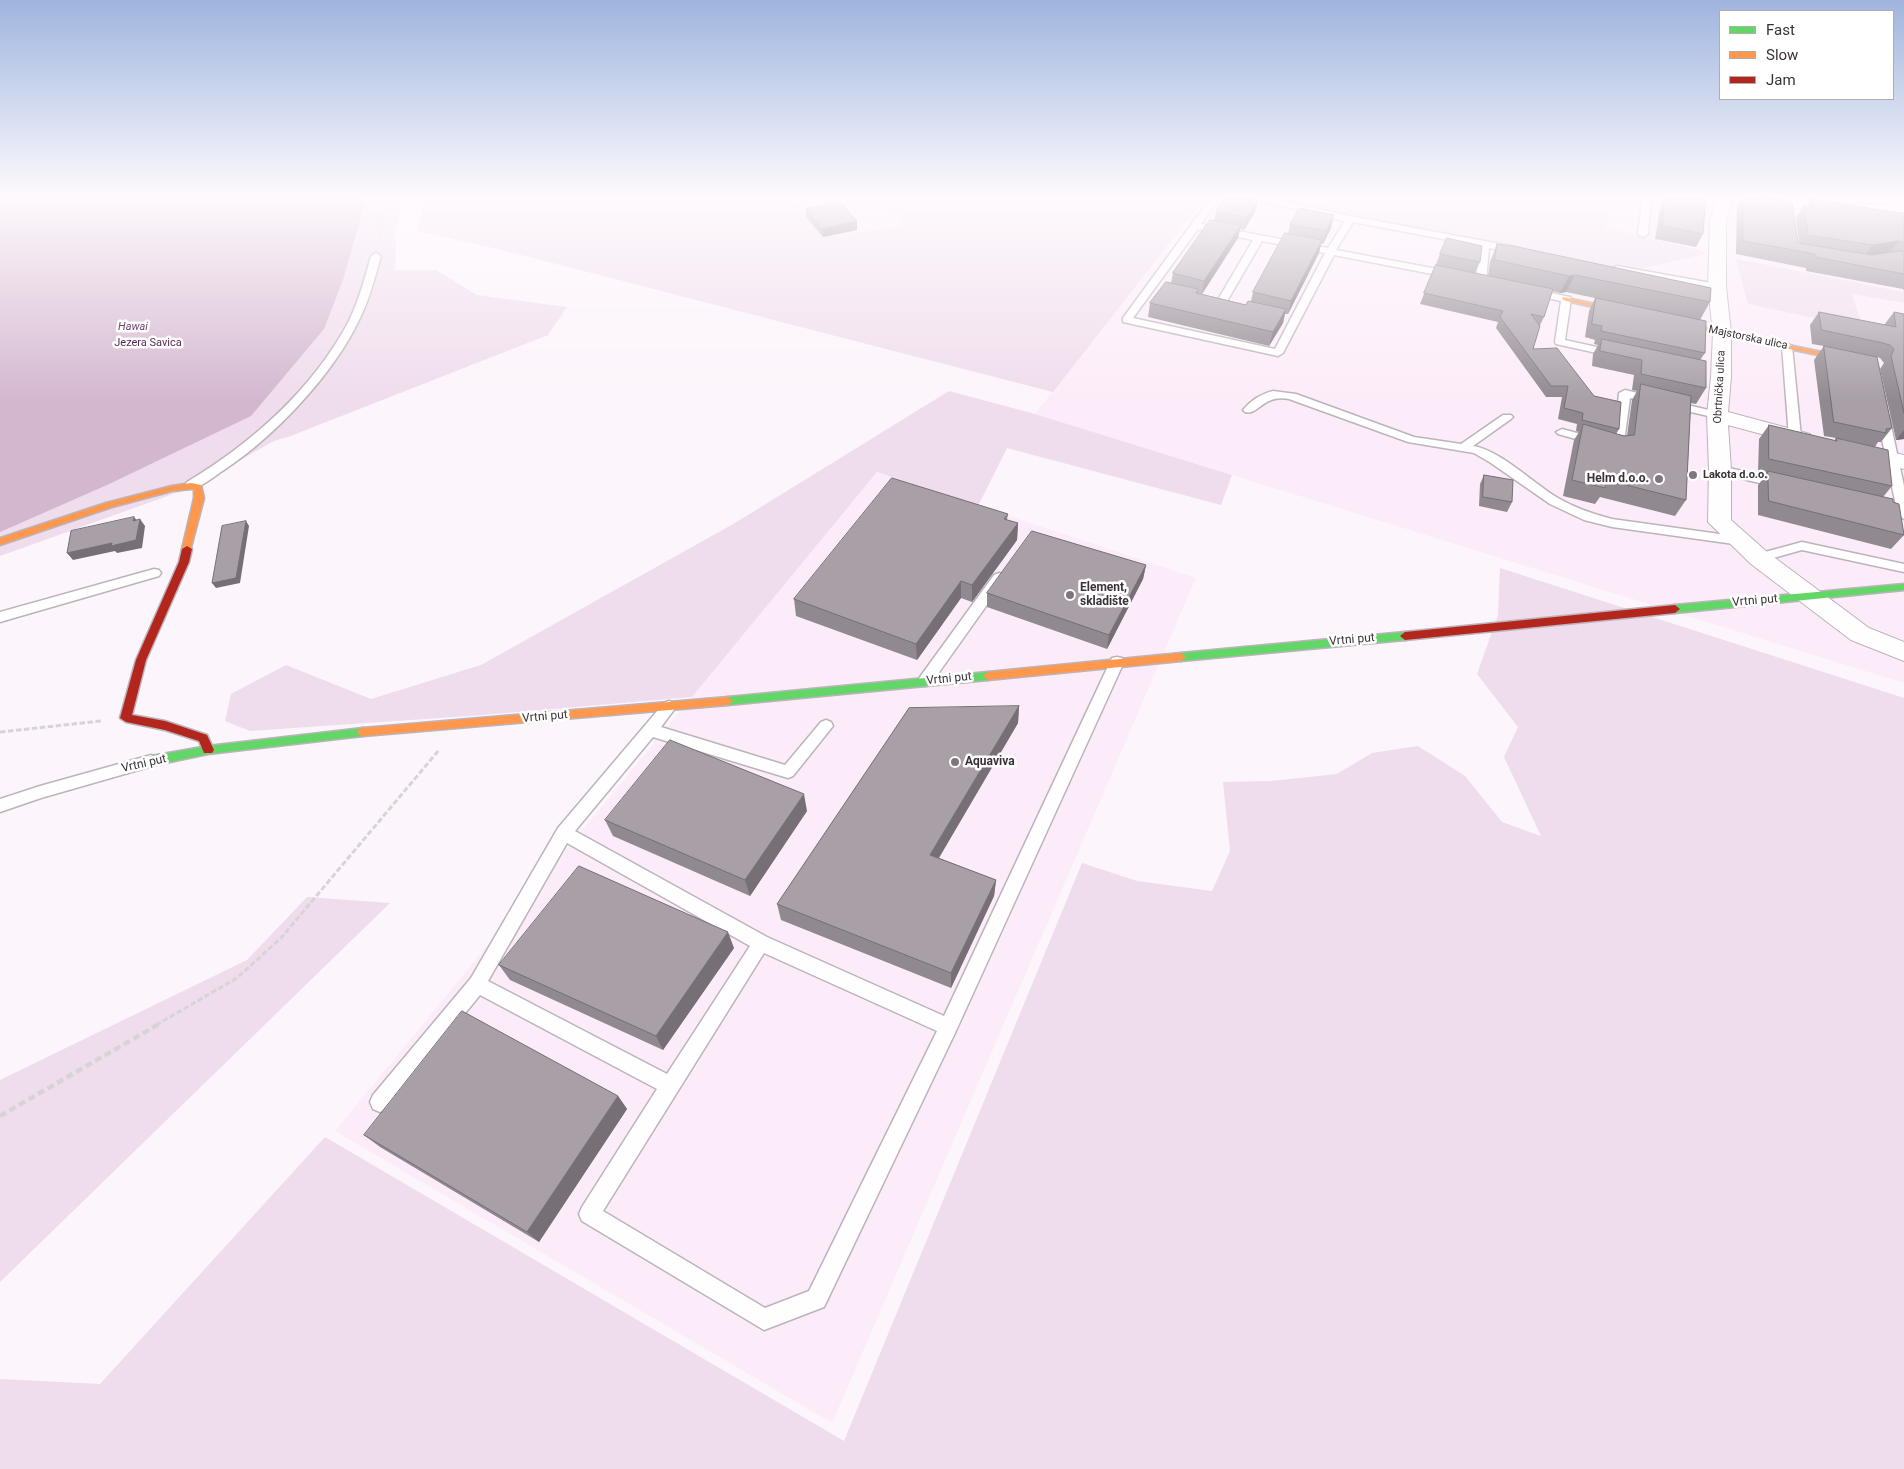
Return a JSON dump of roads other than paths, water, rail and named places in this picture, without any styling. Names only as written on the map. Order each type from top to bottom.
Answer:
[{"type":"street","name":"Obrtnička ulica","points":[[1717,264],[1717,287],[1722,332],[1717,376],[1720,470],[1719,522],[1759,558],[1807,596],[1860,634],[1904,652]]},
{"type":"street","name":"Majstorska ulica","points":[[1566,300],[1872,364]]},
{"type":"street","points":[[1717,415],[1794,437],[1898,460]]},
{"type":"street","points":[[0,542],[78,513],[127,499],[190,485],[198,487],[199,498],[184,562],[141,660],[126,718],[150,720],[178,727],[203,738],[208,750]]},
{"type":"street","name":"Vrtni put","points":[[151,761],[208,750],[331,735],[669,707],[1904,587]]},
{"type":"lane","points":[[190,485],[235,456],[262,435],[304,391],[350,327],[364,298],[374,264]]},
{"type":"lane","points":[[1172,264],[1156,288],[1127,320],[1278,353],[1291,320],[1322,264]]},
{"type":"lane","points":[[1222,303],[1244,264]]},
{"type":"lane","points":[[1396,264],[1476,280],[1480,264]]},
{"type":"lane","points":[[1611,268],[1717,287]]},
{"type":"lane","name":"Majstorska ulica","points":[[1519,289],[1566,300]]},
{"type":"lane","points":[[1566,300],[1560,342],[1622,355]]},
{"type":"lane","points":[[1787,346],[1794,437]]},
{"type":"lane","points":[[1562,432],[1619,448],[1625,393],[1717,415]]},
{"type":"lane","points":[[1249,410],[1262,397],[1284,394],[1412,440],[1464,447],[1487,454],[1554,501],[1588,517],[1612,523],[1741,542]]},
{"type":"lane","points":[[1880,402],[1898,460],[1900,512]]},
{"type":"lane","points":[[1464,447],[1507,417]]},
{"type":"lane","points":[[1720,470],[1797,488]]},
{"type":"lane","points":[[1759,558],[1802,546],[1904,568]]},
{"type":"lane","points":[[925,681],[1008,565]]},
{"type":"lane","points":[[0,617],[154,573]]},
{"type":"lane","points":[[761,943],[589,1214],[764,1320],[816,1299],[948,1028],[1117,662]]},
{"type":"lane","points":[[380,1102],[477,984],[564,833],[669,707]]},
{"type":"lane","points":[[650,730],[788,772],[826,726]]},
{"type":"lane","name":"Vrtni put","points":[[0,806],[40,792],[151,761]]},
{"type":"lane","points":[[564,833],[761,943],[948,1028]]},
{"type":"lane","points":[[477,984],[670,1086]]},
{"type":"water","name":"Hawai","points":[[0,264],[348,264],[324,329],[251,416],[107,485],[0,532]]},
{"type":"place","name":"Lakota d.o.o.","points":[[1693,475]]},
{"type":"place","name":"Helm d.o.o.","points":[[1659,479]]},
{"type":"place","name":"Element, skladište","points":[[1070,595]]},
{"type":"place","name":"Aquaviva","points":[[955,762]]},
{"type":"park label","name":"Jezera Savica","points":[[148,343]]}]
